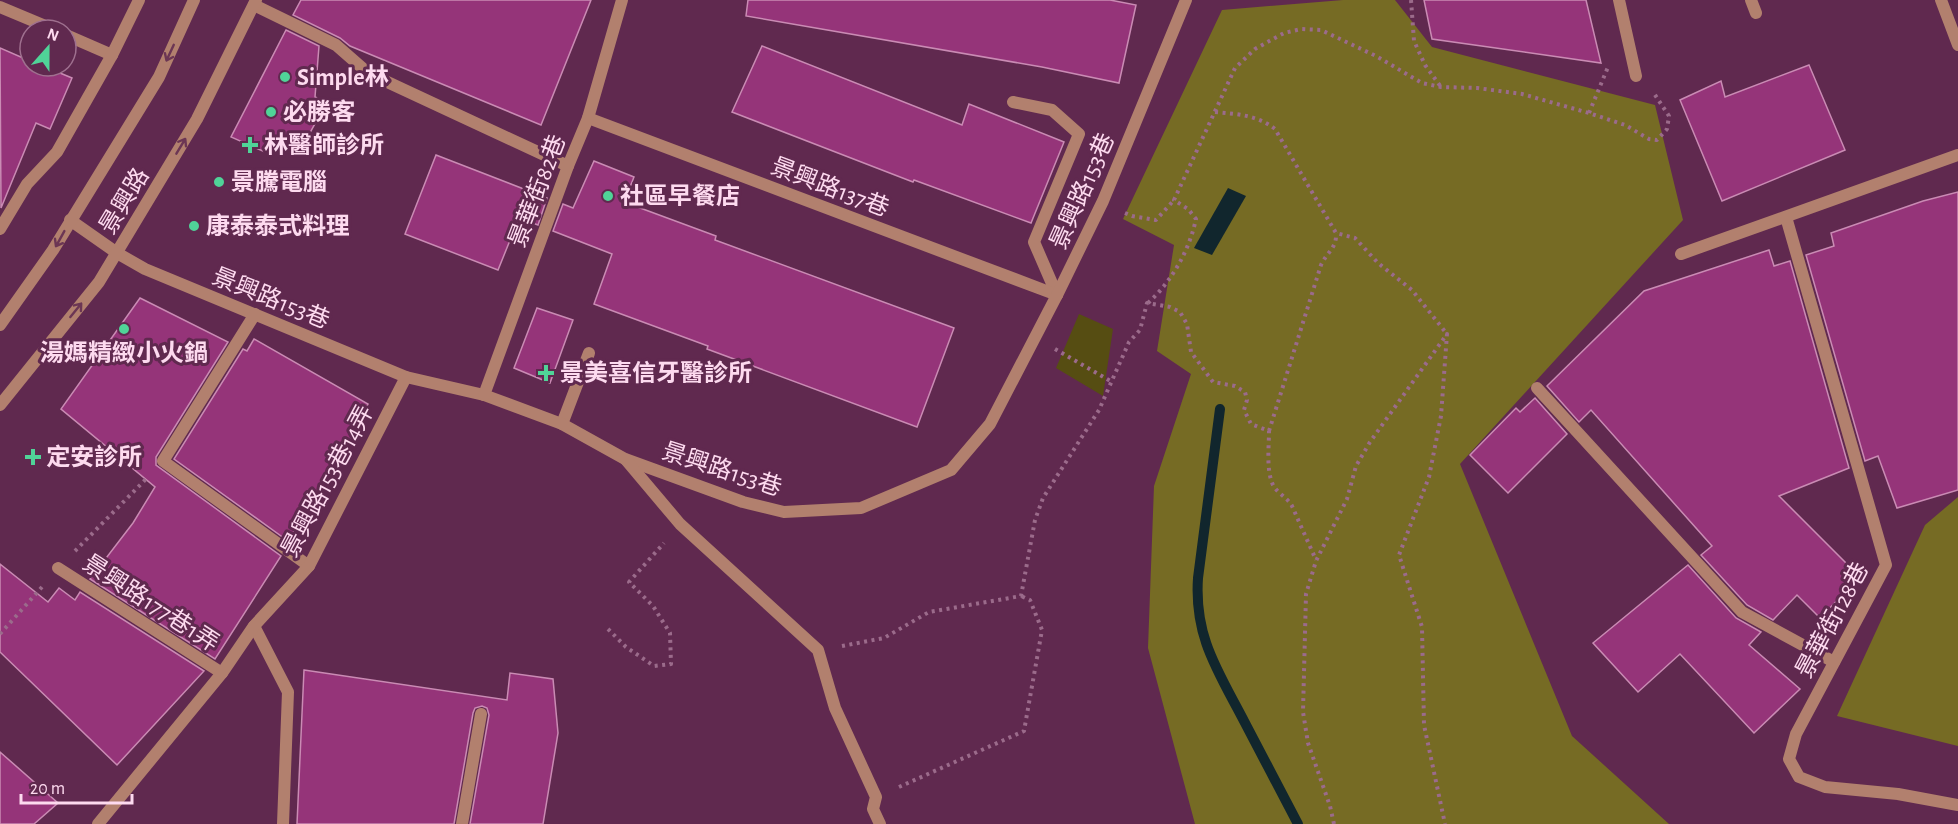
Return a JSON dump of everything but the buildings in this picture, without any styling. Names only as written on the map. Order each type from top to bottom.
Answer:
[{"type":"street","points":[[0,227],[27,184],[57,152],[140,0]]},
{"type":"street","name":"景興路","points":[[0,325],[53,250],[159,77],[194,0]]},
{"type":"street","name":"景華街82巷","points":[[484,395],[568,166],[588,118],[622,0]]},
{"type":"street","name":"景興路153巷","points":[[70,220],[117,253],[145,269],[405,376],[484,395],[562,424],[625,459],[743,502],[784,512],[861,508],[951,470],[990,424],[1103,201],[1185,0]]},
{"type":"street","points":[[1619,0],[1636,76]]},
{"type":"street","points":[[1751,0],[1756,13]]},
{"type":"street","points":[[1941,0],[1958,45]]},
{"type":"street","points":[[255,3],[336,45],[368,74],[568,166]]},
{"type":"street","name":"景興路","points":[[0,405],[99,282],[197,119],[255,3]]},
{"type":"street","points":[[0,7],[26,18]]},
{"type":"street","points":[[78,40],[112,55]]},
{"type":"street","points":[[1013,102],[1052,110],[1079,134],[1034,243],[1057,295]]},
{"type":"street","name":"景興路137巷","points":[[588,118],[1057,295]]},
{"type":"street","points":[[1681,255],[1958,155]]},
{"type":"street","name":"景華街128巷","points":[[1786,217],[1886,566],[1796,734],[1790,759],[1799,777],[1825,787],[1898,794],[1958,806]]},
{"type":"street","points":[[255,314],[163,461],[309,566]]},
{"type":"street","points":[[562,424],[589,353]]},
{"type":"street","name":"景興路153巷14弄","points":[[98,824],[222,674],[254,626],[309,566],[405,376]]},
{"type":"street","points":[[1538,388],[1742,612],[1834,662]]},
{"type":"street","points":[[625,459],[680,524],[818,650],[835,708],[876,797],[873,810],[880,824]]},
{"type":"street","name":"景興路177巷1弄","points":[[58,568],[222,674]]},
{"type":"street","points":[[254,626],[288,692],[283,824]]},
{"type":"street","points":[[462,824],[481,714]]},
{"type":"path","points":[[1411,0],[1414,41],[1425,65],[1441,87]]},
{"type":"path","points":[[1103,201],[1132,216],[1156,220],[1174,200],[1235,68],[1254,49],[1284,33],[1301,29],[1321,30],[1376,56],[1422,83],[1441,87],[1477,88],[1522,94],[1625,125],[1649,139],[1657,140],[1667,129],[1669,116],[1653,92],[1643,89]]},
{"type":"path","points":[[1589,113],[1607,67]]},
{"type":"path","points":[[1603,77],[1613,80]]},
{"type":"path","points":[[1215,112],[1251,116],[1266,122],[1275,129],[1336,233],[1333,248],[1324,257],[1321,265],[1269,431],[1272,484],[1288,499],[1316,561]]},
{"type":"path","points":[[1021,596],[1035,520],[1043,498],[1099,410],[1129,342],[1140,330],[1147,303],[1161,291],[1180,262],[1193,232],[1196,219],[1188,209],[1174,200]]},
{"type":"path","points":[[1336,233],[1355,238],[1378,263],[1412,290],[1447,334],[1441,416],[1429,477],[1400,555],[1422,627],[1424,725],[1445,824]]},
{"type":"path","points":[[1147,303],[1170,307],[1180,312],[1187,324],[1191,352],[1213,382],[1235,386],[1245,392],[1248,400],[1244,410],[1251,424],[1269,431]]},
{"type":"path","points":[[1334,824],[1308,743],[1303,712],[1306,594],[1316,561],[1347,499],[1356,466],[1370,442],[1447,334]]},
{"type":"path","points":[[1035,338],[1112,382]]},
{"type":"path","name":"景興路177巷1弄","points":[[0,634],[58,568],[163,461]]},
{"type":"path","points":[[608,629],[626,647],[654,666],[671,664],[670,633],[654,606],[629,582],[680,524]]},
{"type":"path","points":[[818,650],[884,638],[929,612],[1021,596],[1030,600],[1042,630],[1024,731],[876,797]]},
{"type":"shaded area","points":[[1343,0],[1395,0],[1432,47],[1655,105],[1683,220],[1460,464],[1572,736],[1669,824],[1195,824],[1148,648],[1154,486],[1191,374],[1157,351],[1174,245],[1123,219],[1222,10]]},
{"type":"shaded area","points":[[1079,314],[1113,329],[1103,396],[1056,368]]},
{"type":"shaded area","points":[[1958,497],[1958,746],[1837,716],[1925,525]]},
{"type":"water","points":[[1228,188],[1246,196],[1212,255],[1194,248]]},
{"type":"waterway","points":[[1220,409],[1198,578],[1200,618],[1204,636],[1217,669],[1298,824]]},
{"type":"place","name":"Simple林","points":[[285,77]]},
{"type":"place","name":"必勝客","points":[[271,112]]},
{"type":"place","name":"林醫師診所","points":[[250,145]]},
{"type":"place","name":"景騰電腦","points":[[219,182]]},
{"type":"place","name":"社區早餐店","points":[[608,196]]},
{"type":"place","name":"康泰泰式料理","points":[[194,226]]},
{"type":"place","name":"湯媽精緻小火鍋","points":[[124,329]]},
{"type":"place","name":"景美喜信牙醫診所","points":[[546,373]]},
{"type":"place","name":"定安診所","points":[[33,457]]}]
